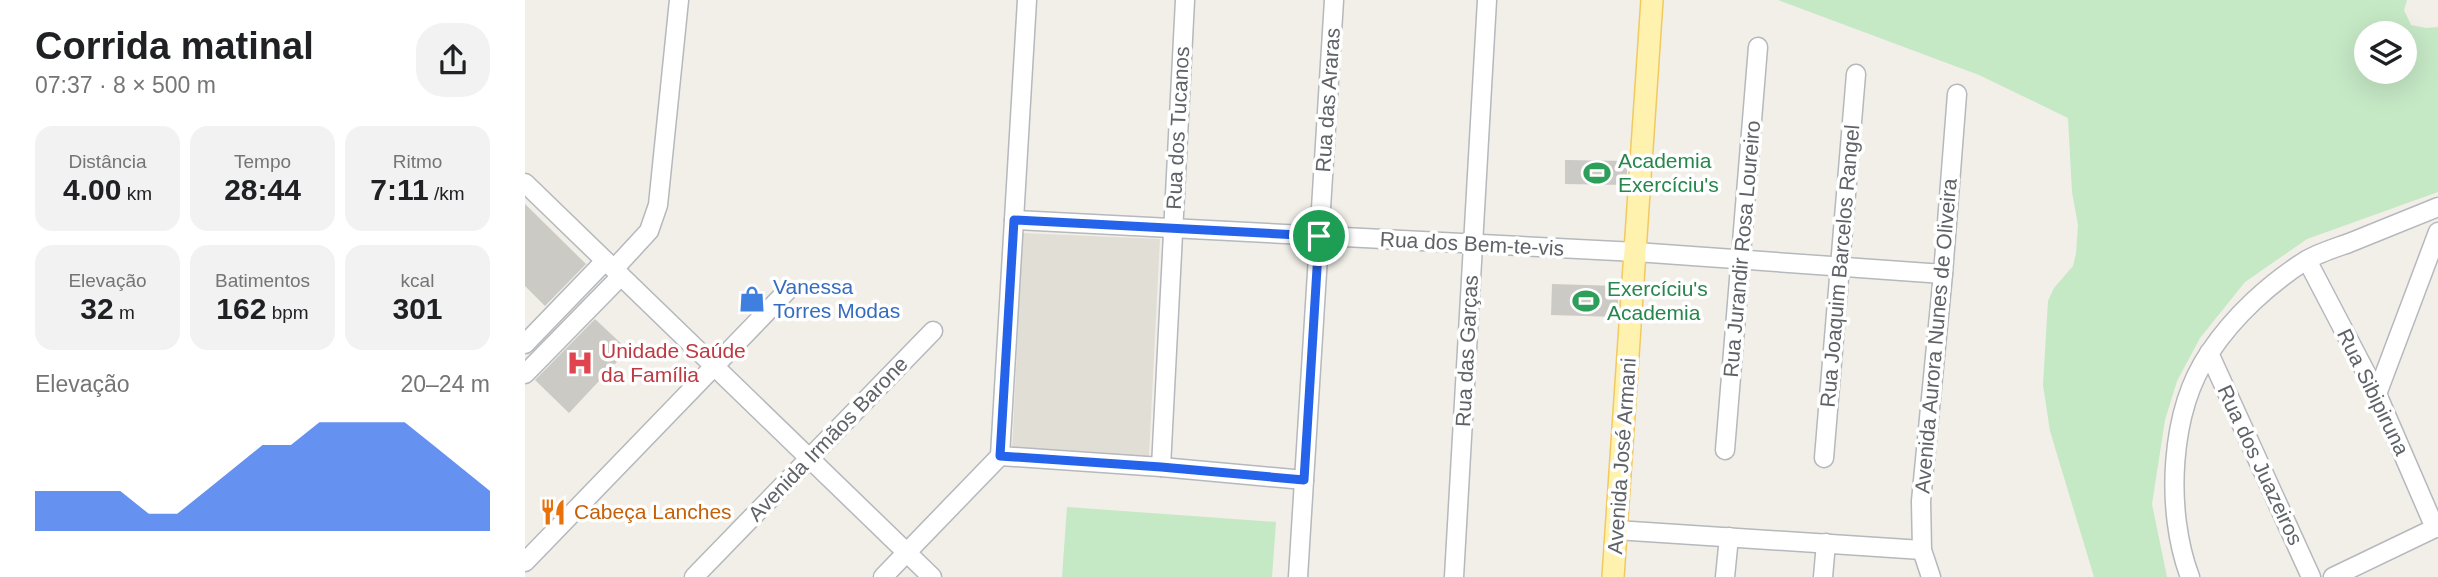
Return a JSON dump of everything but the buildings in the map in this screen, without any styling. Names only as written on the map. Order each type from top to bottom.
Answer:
[{"type":"main road","name":"Avenida José Armani","points":[[1613,577],[1652,0]]},
{"type":"street","points":[[525,374],[613,269],[649,231],[658,205],[679,0]]},
{"type":"street","points":[[883,577],[1000,456],[1027,0]]},
{"type":"street","name":"Rua dos Tucanos","points":[[1161,467],[1185,0]]},
{"type":"street","name":"Rua das Araras","points":[[1298,577],[1334,0]]},
{"type":"street","name":"Rua das Garças","points":[[1454,577],[1487,0]]},
{"type":"street","name":"Rua Jurandir Rosa Loureiro","points":[[1725,450],[1758,47]]},
{"type":"street","name":"Rua Joaquim Barcelos Rangel","points":[[1824,458],[1856,74]]},
{"type":"street","name":"Avenida Aurora Nunes de Oliveira","points":[[1931,577],[1922,550],[1921,501],[1957,94]]},
{"type":"street","points":[[525,183],[932,577]]},
{"type":"street","points":[[2190,577],[2177,522],[2174,496],[2176,459],[2183,416],[2193,383],[2209,353],[2236,318],[2307,260],[2438,207]]},
{"type":"street","name":"Rua dos Bem-te-vis","points":[[1014,220],[1636,252],[1943,274]]},
{"type":"street","points":[[2378,394],[2438,232]]},
{"type":"street","name":"Rua Sibipiruna","points":[[2307,260],[2378,394],[2436,528]]},
{"type":"street","points":[[525,344],[613,269]]},
{"type":"street","points":[[525,562],[788,290]]},
{"type":"street","name":"Avenida Irmãos Barone","points":[[694,577],[933,331]]},
{"type":"street","name":"Rua dos Juazeiros","points":[[2209,353],[2311,577]]},
{"type":"street","points":[[1000,456],[1304,480]]},
{"type":"street","points":[[2333,577],[2436,528]]},
{"type":"street","points":[[1616,530],[1922,550]]},
{"type":"street","points":[[1725,577],[1729,537]]},
{"type":"street","points":[[1823,577],[1826,543]]},
{"type":"shaded area","points":[[1023,233],[1160,239],[1149,456],[1012,449]]},
{"type":"green space","points":[[1778,0],[2407,0],[2404,10],[2409,21],[2354,21],[2354,84],[2417,84],[2417,26],[2438,27],[2438,192],[2307,239],[2245,282],[2200,338],[2177,381],[2165,420],[2152,504],[2167,577],[2094,577],[2050,431],[2043,385],[2048,301],[2054,288],[2073,266],[2078,225],[2072,192],[2068,118],[1979,75]]},
{"type":"green space","points":[[1067,507],[1276,522],[1272,577],[1062,577]]},
{"type":"place","name":"Academia Exercíciu's","points":[[1597,173]]},
{"type":"place","name":"Vanessa Torres Modas","points":[[752,299]]},
{"type":"place","name":"Exercíciu's Academia","points":[[1586,301]]},
{"type":"place","name":"Unidade Saúde da Família","points":[[580,363]]},
{"type":"place","name":"Cabeça Lanches","points":[[553,512]]},
{"type":"route","points":[[1014,220],[1319,236],[1304,480],[1000,456],[1014,220]]}]
